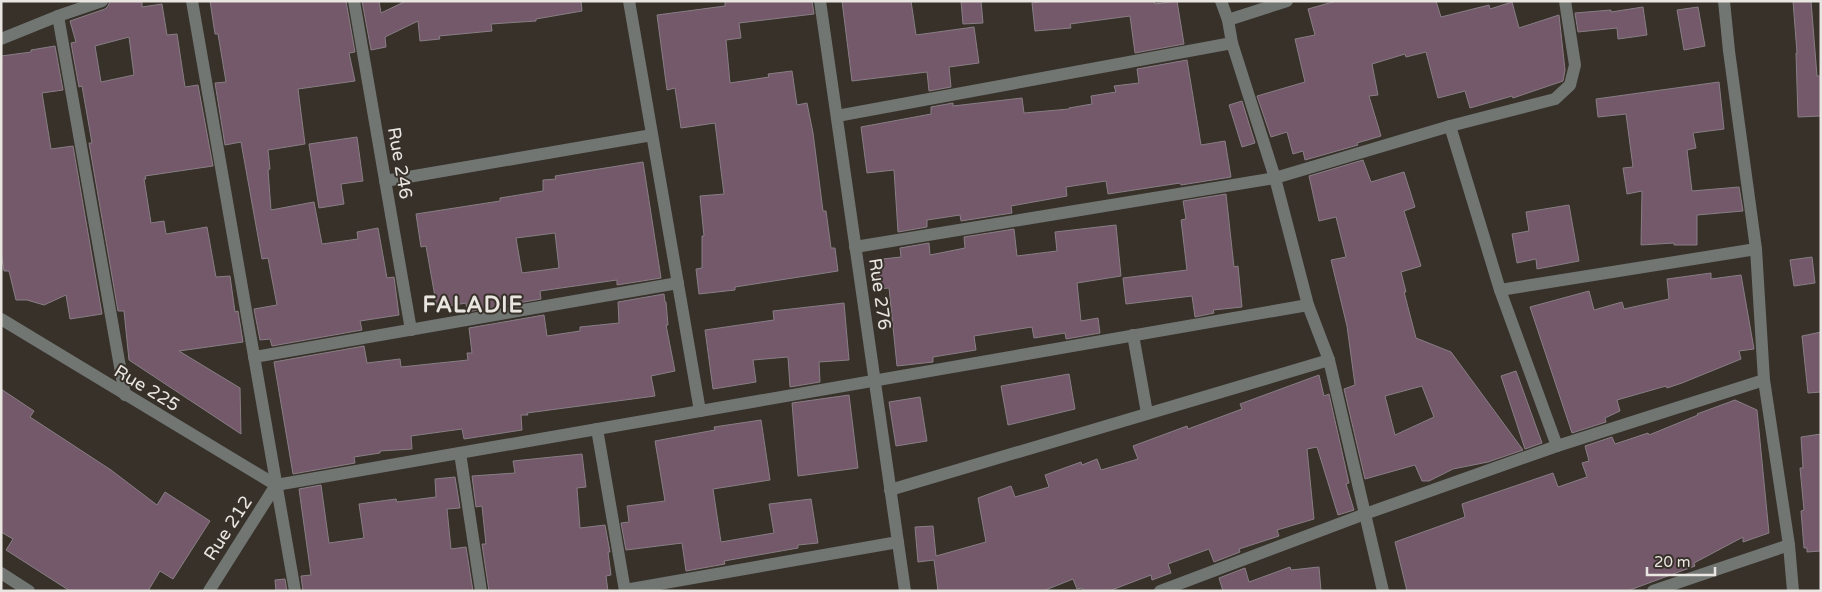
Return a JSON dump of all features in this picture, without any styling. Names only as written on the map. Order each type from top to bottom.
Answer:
[{"type":"street","points":[[1,39],[102,1]]},
{"type":"street","points":[[192,1],[295,591]]},
{"type":"street","name":"Rue 246","points":[[354,1],[411,330]]},
{"type":"street","points":[[629,1],[700,411]]},
{"type":"street","name":"Rue 276","points":[[820,1],[905,591]]},
{"type":"street","points":[[1222,1],[1232,43],[1275,178],[1308,304],[1329,360],[1384,591]]},
{"type":"street","points":[[1228,20],[1287,1]]},
{"type":"street","points":[[855,247],[1275,178],[1450,126],[1555,99],[1570,85],[1575,65],[1565,1]]},
{"type":"street","points":[[1724,1],[1756,250],[1764,380],[1789,545],[1792,591]]},
{"type":"street","points":[[58,16],[125,395]]},
{"type":"street","points":[[837,116],[1232,43]]},
{"type":"street","points":[[1450,126],[1500,290],[1557,446]]},
{"type":"street","points":[[386,181],[652,135]]},
{"type":"street","points":[[1500,290],[1756,250]]},
{"type":"street","points":[[254,357],[678,283]]},
{"type":"street","points":[[276,485],[1308,304]]},
{"type":"street","name":"Rue 225","points":[[1,319],[276,485]]},
{"type":"street","points":[[1133,335],[1147,413]]},
{"type":"street","points":[[890,490],[1329,360]]},
{"type":"street","points":[[1160,591],[1365,514],[1557,446],[1764,380]]},
{"type":"street","points":[[597,429],[625,590],[898,542]]},
{"type":"street","points":[[460,453],[481,591]]},
{"type":"street","name":"Rue 212","points":[[209,591],[276,485]]},
{"type":"street","points":[[1653,591],[1789,545]]},
{"type":"street","points":[[1,573],[29,591]]},
{"type":"building","points":[[110,1],[142,1],[142,7],[162,4],[167,35],[177,34],[185,87],[198,85],[213,166],[145,176],[146,179],[144,179],[151,223],[164,221],[166,234],[207,227],[216,277],[230,276],[235,312],[238,311],[243,342],[179,351],[240,388],[241,434],[129,360],[124,311],[118,311],[89,143],[92,143],[82,86],[79,87],[71,43],[76,42],[70,21],[105,9]],"holes":[[[129,37],[134,75],[101,82],[95,46]]]},
{"type":"building","points":[[210,1],[346,1],[355,52],[349,53],[355,81],[298,89],[305,144],[268,150],[271,210],[314,202],[322,244],[358,239],[357,232],[378,228],[387,278],[394,277],[399,315],[360,321],[362,330],[272,346],[270,339],[260,340],[254,309],[277,305],[268,258],[262,259],[241,142],[225,145],[215,83],[226,82]]},
{"type":"building","points":[[362,1],[379,1],[381,13],[406,1],[581,1],[582,11],[536,19],[536,21],[491,24],[492,31],[439,36],[440,39],[420,41],[418,21],[385,37],[386,47],[371,50]]},
{"type":"building","points":[[725,1],[812,1],[814,14],[739,23],[741,38],[726,40],[730,83],[769,77],[768,74],[792,71],[797,105],[807,103],[813,133],[823,211],[826,211],[831,248],[835,248],[838,271],[735,287],[735,290],[699,294],[696,269],[702,268],[702,236],[704,236],[700,196],[724,194],[715,123],[681,128],[675,88],[667,90],[657,15],[725,6]]},
{"type":"building","points":[[842,1],[911,1],[916,35],[974,27],[979,63],[949,67],[951,87],[929,91],[927,72],[852,81]]},
{"type":"building","points":[[961,1],[981,1],[983,23],[963,24]]},
{"type":"building","points":[[1047,1],[1154,1],[1155,4],[1177,1],[1184,44],[1135,53],[1130,16],[1070,24],[1071,28],[1035,31],[1032,3]]},
{"type":"building","points":[[1336,1],[1436,1],[1441,17],[1489,5],[1490,9],[1512,2],[1519,28],[1559,15],[1565,70],[1563,81],[1513,98],[1512,96],[1470,108],[1465,91],[1438,98],[1426,52],[1406,57],[1405,54],[1372,64],[1378,95],[1369,96],[1381,136],[1357,143],[1358,145],[1305,160],[1303,151],[1293,154],[1287,132],[1271,137],[1257,96],[1305,82],[1295,39],[1315,35],[1308,9]]},
{"type":"building","points":[[1793,1],[1811,1],[1817,76],[1821,76],[1821,116],[1798,117],[1797,53]]},
{"type":"building","points":[[1643,7],[1647,35],[1618,39],[1617,28],[1578,32],[1575,13],[1611,10],[1611,12]]},
{"type":"building","points":[[1698,7],[1705,46],[1684,50],[1677,10]]},
{"type":"building","points":[[55,46],[63,90],[42,93],[51,149],[73,146],[102,314],[70,319],[66,295],[44,305],[27,300],[16,300],[9,271],[4,271],[1,252],[1,56],[31,52],[31,50]]},
{"type":"building","points":[[1187,60],[1201,145],[1225,141],[1231,177],[1108,194],[1106,181],[1066,187],[1067,196],[1011,206],[1012,213],[961,221],[960,215],[927,220],[927,227],[898,232],[894,170],[867,173],[861,127],[931,114],[931,107],[953,103],[953,106],[1022,98],[1024,113],[1069,109],[1092,104],[1091,96],[1116,92],[1114,86],[1139,83],[1137,69]]},
{"type":"building","points":[[1719,82],[1724,129],[1693,133],[1696,148],[1687,150],[1692,191],[1739,187],[1743,211],[1697,215],[1697,245],[1674,245],[1674,243],[1641,245],[1642,191],[1627,194],[1623,168],[1633,167],[1626,114],[1598,117],[1596,99]]},
{"type":"building","points":[[1242,101],[1255,143],[1242,147],[1229,105]]},
{"type":"building","points":[[357,137],[363,181],[341,184],[344,204],[319,208],[309,144]]},
{"type":"building","points":[[1363,160],[1371,182],[1404,172],[1415,207],[1404,211],[1421,266],[1401,272],[1406,292],[1404,292],[1416,338],[1451,352],[1523,450],[1488,462],[1453,469],[1429,481],[1422,481],[1415,465],[1365,479],[1344,389],[1355,385],[1347,326],[1331,260],[1346,257],[1336,217],[1319,221],[1309,176]],"holes":[[[1422,386],[1434,417],[1395,435],[1385,396]]]},
{"type":"building","points":[[643,162],[661,278],[617,285],[617,280],[540,291],[541,299],[467,312],[466,303],[437,308],[426,246],[421,247],[416,214],[500,201],[500,198],[543,191],[543,180],[556,179],[555,176]],"holes":[[[555,233],[559,268],[522,273],[516,238]]]},
{"type":"building","points":[[1226,194],[1234,267],[1238,266],[1242,307],[1213,310],[1214,313],[1195,317],[1192,296],[1126,304],[1123,278],[1187,270],[1181,220],[1186,219],[1183,201]]},
{"type":"building","points":[[1569,205],[1579,261],[1537,269],[1536,259],[1517,263],[1512,234],[1529,231],[1526,212]]},
{"type":"building","points":[[1116,225],[1121,276],[1077,283],[1081,321],[1098,318],[1100,333],[1066,339],[1065,333],[1034,338],[1032,327],[974,336],[976,350],[933,357],[933,362],[897,366],[889,288],[878,289],[876,270],[884,269],[883,259],[901,257],[900,248],[929,243],[930,255],[965,248],[964,237],[1014,229],[1017,256],[1057,251],[1055,232]]},
{"type":"building","points":[[1812,257],[1815,283],[1794,286],[1790,260]]},
{"type":"building","points":[[1711,273],[1711,279],[1741,275],[1754,349],[1739,351],[1741,359],[1682,383],[1617,400],[1620,411],[1605,418],[1606,422],[1572,433],[1530,307],[1589,291],[1594,310],[1622,302],[1624,309],[1669,299],[1667,279]]},
{"type":"building","points":[[664,294],[668,325],[666,325],[675,371],[651,376],[655,396],[527,413],[528,415],[521,415],[522,430],[464,439],[462,429],[411,436],[412,449],[380,451],[380,453],[354,457],[355,463],[293,474],[274,362],[364,346],[367,363],[400,359],[401,367],[468,360],[467,353],[472,353],[469,328],[544,315],[547,336],[580,331],[580,327],[619,323],[618,302]]},
{"type":"building","points":[[844,303],[849,360],[819,362],[820,382],[790,387],[788,357],[753,360],[756,382],[713,389],[705,330],[774,320],[773,311]]},
{"type":"building","points":[[1821,332],[1821,392],[1808,393],[1802,336]]},
{"type":"building","points":[[1516,371],[1542,443],[1525,449],[1501,376]]},
{"type":"building","points":[[1069,374],[1075,409],[1008,425],[1001,386]]},
{"type":"building","points":[[1319,375],[1324,396],[1329,394],[1349,483],[1346,484],[1354,510],[1338,515],[1317,447],[1307,449],[1314,519],[1277,530],[1279,536],[1239,549],[1240,552],[1214,562],[1209,549],[1168,564],[1171,573],[1152,580],[1151,575],[1109,591],[1084,591],[1082,588],[1077,589],[1073,579],[1043,591],[938,591],[934,560],[918,562],[915,527],[933,526],[936,556],[986,542],[978,498],[1011,486],[1015,497],[1049,487],[1045,475],[1081,462],[1082,465],[1097,459],[1101,470],[1138,459],[1133,446],[1187,426],[1188,429],[1242,409],[1240,404]]},
{"type":"building","points":[[1,389],[34,411],[30,417],[111,470],[157,505],[165,492],[210,521],[173,579],[160,571],[148,591],[70,591],[6,550],[13,539],[1,532]]},
{"type":"building","points":[[849,395],[858,468],[798,476],[792,403]]},
{"type":"building","points":[[920,397],[927,441],[896,446],[889,402]]},
{"type":"building","points":[[1735,400],[1757,410],[1769,533],[1743,542],[1743,537],[1694,563],[1695,566],[1627,591],[1407,591],[1395,542],[1465,517],[1462,504],[1553,473],[1558,487],[1587,477],[1582,463],[1589,461],[1585,446],[1612,437],[1615,444],[1648,433],[1649,435]]},
{"type":"building","points":[[761,420],[770,480],[713,489],[721,542],[774,533],[769,504],[811,499],[818,543],[798,545],[798,548],[724,561],[725,564],[686,571],[682,543],[626,550],[621,523],[629,522],[627,506],[665,501],[655,441],[715,430],[714,427]]},
{"type":"building","points":[[1821,434],[1821,551],[1807,552],[1807,548],[1804,548],[1801,511],[1804,510],[1800,468],[1803,468],[1801,437]]},
{"type":"building","points":[[582,454],[586,487],[577,488],[580,528],[605,525],[610,552],[608,552],[611,575],[606,576],[608,591],[489,591],[482,544],[486,544],[482,506],[476,507],[472,476],[515,473],[513,461]]},
{"type":"building","points":[[455,477],[460,508],[447,509],[451,549],[466,547],[473,591],[303,591],[301,576],[311,575],[299,489],[321,485],[329,543],[364,538],[359,504],[396,499],[397,502],[436,497],[435,479]]},
{"type":"building","points":[[1290,567],[1291,570],[1319,567],[1321,591],[1223,591],[1219,578],[1245,568],[1249,582]]},
{"type":"building","points":[[285,579],[287,591],[276,591],[275,580]]},
{"type":"district","name":"FALADIE","points":[[473,304]]}]
